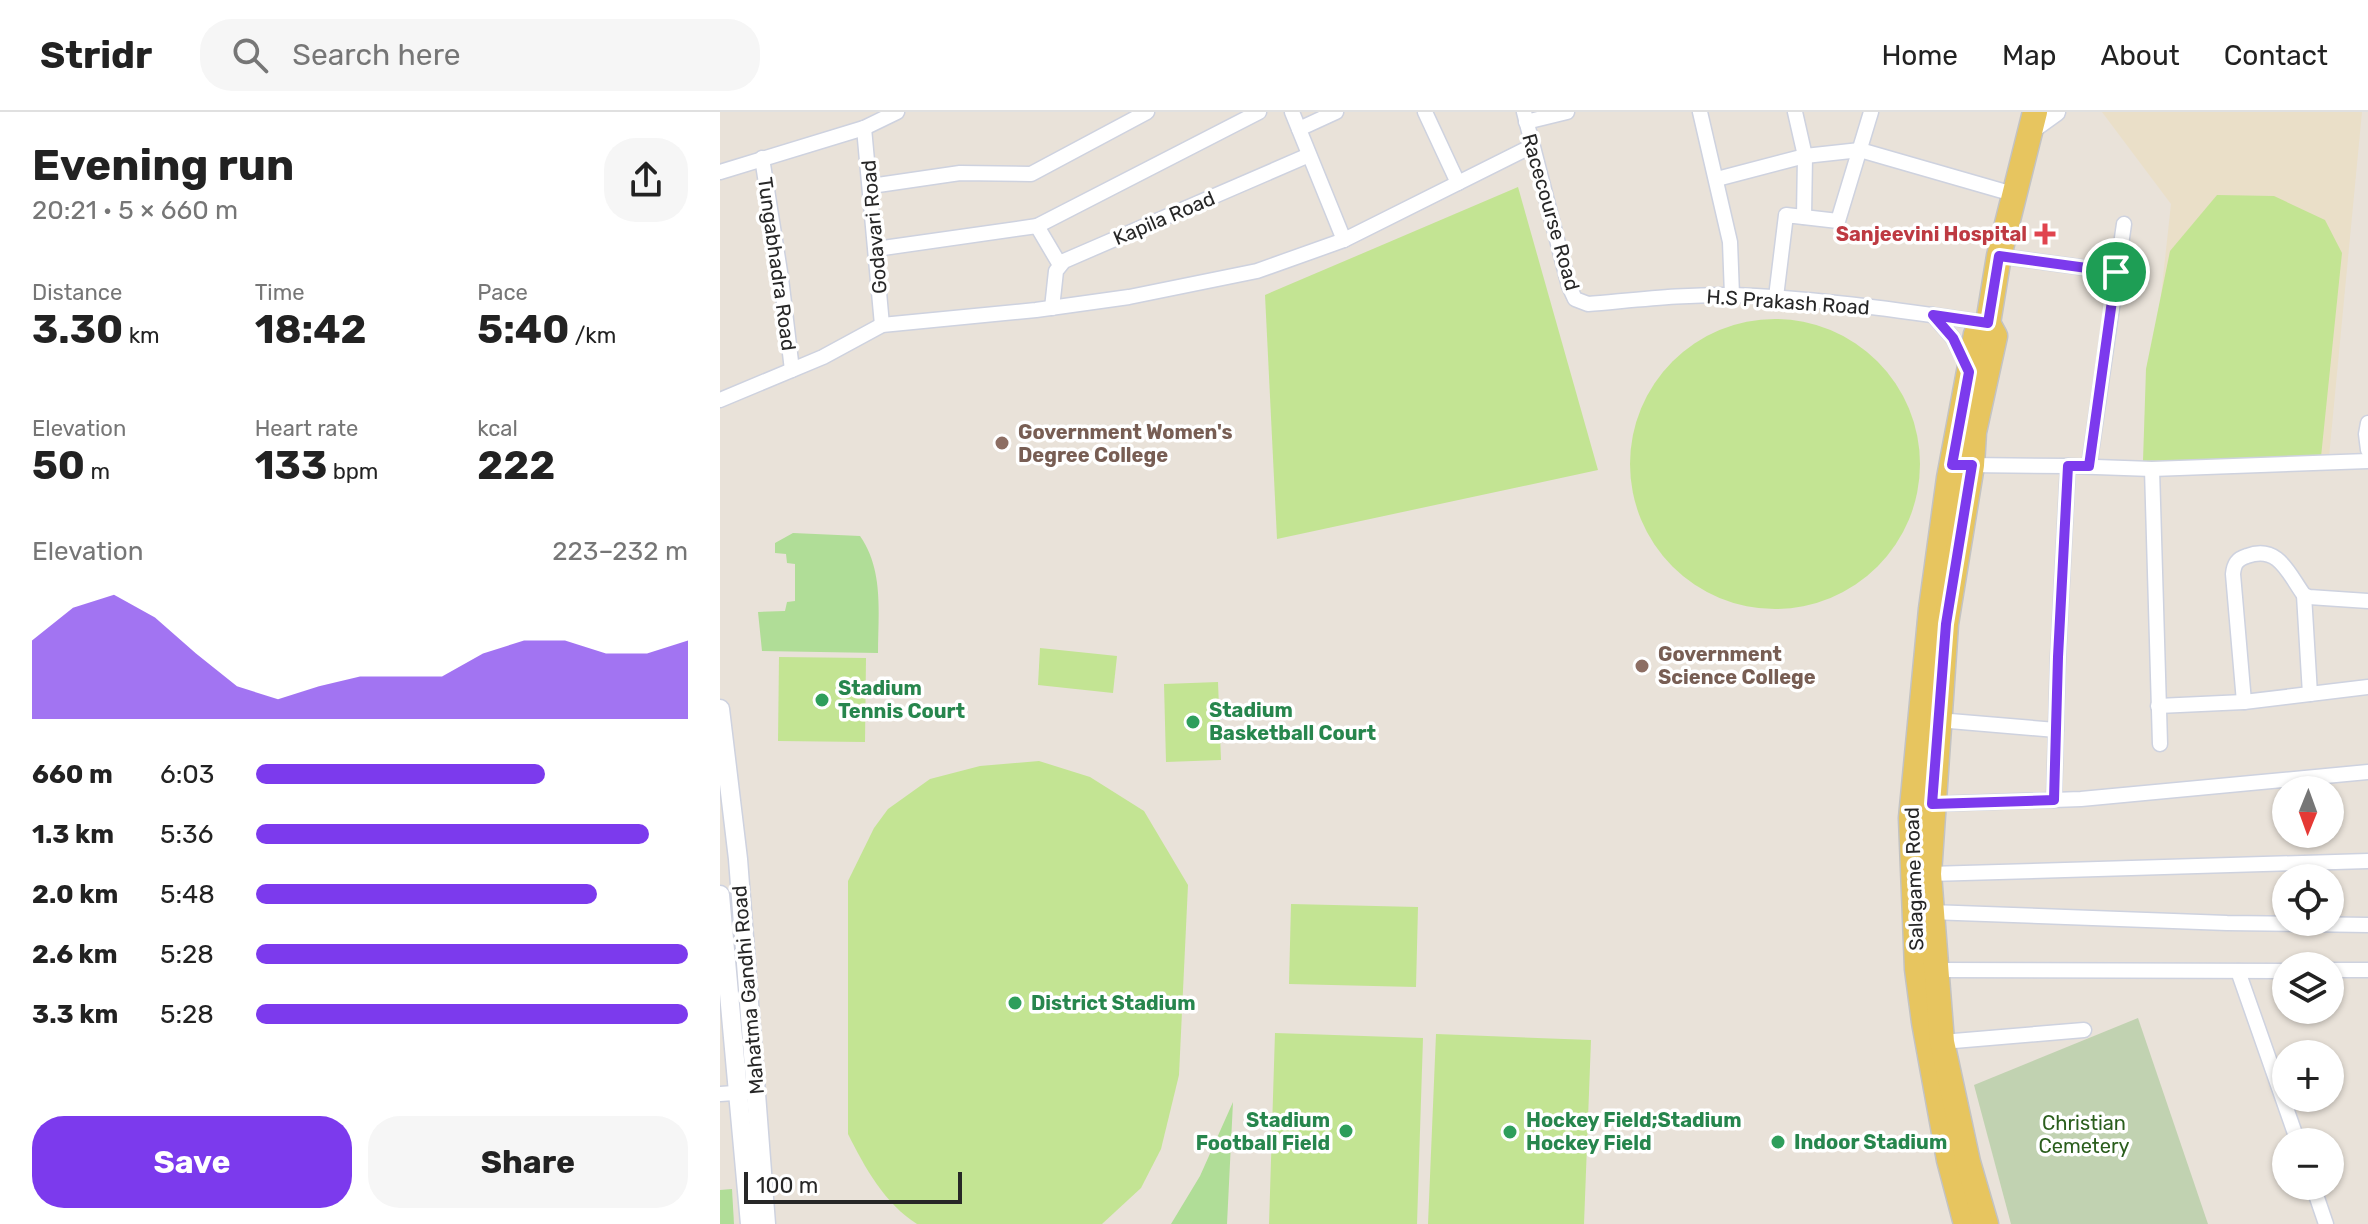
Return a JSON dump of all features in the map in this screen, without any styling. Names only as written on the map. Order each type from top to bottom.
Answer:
[{"type":"main road","name":"Salagame Road","points":[[1966,1224],[1949,1160],[1927,1050],[1917,969],[1911,818],[1931,609],[1962,465],[1969,372],[1976,334],[1988,323],[1999,256],[2034,116]]},
{"type":"main road","points":[[1986,1224],[1968,1162],[1942,1042],[1929,874],[1938,720],[1962,465],[1974,432],[1995,336],[1988,323]]},
{"type":"street","points":[[720,172],[864,128],[897,112]]},
{"type":"street","points":[[871,186],[960,173],[1031,174],[1147,112]]},
{"type":"street","points":[[876,249],[1037,226],[1259,112]]},
{"type":"street","points":[[1292,112],[1344,240]]},
{"type":"street","points":[[1299,129],[1336,112]]},
{"type":"street","points":[[1425,112],[1458,183]]},
{"type":"street","points":[[1525,117],[1567,112]]},
{"type":"street","points":[[1700,112],[1730,242],[1732,295]]},
{"type":"street","points":[[1795,112],[1805,156],[1804,217]]},
{"type":"street","points":[[1776,297],[1786,215],[1838,221],[1871,112]]},
{"type":"street","points":[[2034,116],[2056,112]]},
{"type":"street","name":"Racecourse Road","points":[[1525,117],[1569,286],[1575,299],[1588,304]]},
{"type":"street","name":"Godavari Road","points":[[864,128],[882,325]]},
{"type":"street","points":[[720,400],[823,357],[882,325],[1129,297],[1257,271],[1344,240],[1532,146]]},
{"type":"street","points":[[1717,179],[1805,156],[1860,150],[2013,194]]},
{"type":"street","name":"Kapila Road","points":[[1060,265],[1309,155]]},
{"type":"street","name":"Tungabhadra Road","points":[[762,158],[792,370]]},
{"type":"street","points":[[2089,466],[2124,224]]},
{"type":"street","points":[[1037,226],[1060,265],[1056,271],[1052,308]]},
{"type":"street","points":[[1999,256],[2116,272]]},
{"type":"street","name":"H.S Prakash Road","points":[[1588,304],[1672,297],[1776,297],[1988,323]]},
{"type":"street","points":[[1933,315],[1953,338],[1969,372]]},
{"type":"street","points":[[2368,423],[2368,450]]},
{"type":"street","points":[[1962,465],[2152,469],[2368,461]]},
{"type":"street","points":[[2054,800],[2068,466]]},
{"type":"street","points":[[2152,469],[2160,744]]},
{"type":"street","points":[[2244,702],[2234,566],[2239,559],[2252,554],[2276,557],[2284,563],[2304,595],[2310,694]]},
{"type":"street","points":[[2304,595],[2368,601]]},
{"type":"street","points":[[2158,706],[2244,702],[2368,687]]},
{"type":"street","name":"Mahatma Gandhi Road","points":[[720,709],[739,1093],[766,1224]]},
{"type":"street","points":[[1938,720],[2056,730]]},
{"type":"street","points":[[1932,804],[2054,800],[2368,772]]},
{"type":"street","points":[[1929,874],[2368,861]]},
{"type":"street","name":"Mahatma Gandhi Road","points":[[721,906],[750,1224]]},
{"type":"street","points":[[1930,912],[2368,925]]},
{"type":"street","points":[[1936,970],[2272,971]]},
{"type":"street","points":[[2344,970],[2368,970]]},
{"type":"street","points":[[2238,971],[2293,1128]]},
{"type":"street","points":[[1942,1042],[2084,1030]]},
{"type":"street","points":[[2318,1200],[2326,1224]]},
{"type":"shaded area","points":[[2102,112],[2362,112],[2329,457],[2143,461],[2171,204]]},
{"type":"green space","points":[[1518,187],[1598,470],[1277,539],[1265,295]]},
{"type":"green space","points":[[2217,195],[2274,196],[2325,220],[2342,253],[2321,457],[2143,461],[2146,369],[2170,251]]},
{"type":"green space","points":[[1775,319],[1817,325],[1843,336],[1867,352],[1887,372],[1903,396],[1914,422],[1920,464],[1914,506],[1903,532],[1887,556],[1867,576],[1843,592],[1817,603],[1775,609],[1733,603],[1707,592],[1683,576],[1663,556],[1647,532],[1636,506],[1630,464],[1636,422],[1647,396],[1663,372],[1683,352],[1707,336],[1733,325]]},
{"type":"green space","points":[[793,533],[860,536],[868,549],[876,578],[878,653],[762,651],[758,612],[785,611],[787,602],[795,601],[795,564],[787,563],[786,554],[775,553],[775,543]]},
{"type":"green space","points":[[1040,648],[1117,656],[1113,693],[1038,685]]},
{"type":"green space","name":"Stadium Tennis Court","points":[[779,657],[866,658],[865,742],[778,741]]},
{"type":"green space","name":"Stadium Basketball Court","points":[[1218,682],[1221,760],[1166,762],[1164,684]]},
{"type":"green space","name":"District Stadium","points":[[1039,761],[1090,777],[1144,811],[1188,885],[1179,1075],[1161,1149],[1141,1188],[1102,1224],[917,1224],[886,1196],[848,1134],[848,881],[874,828],[888,809],[930,779],[980,766]]},
{"type":"green space","points":[[1291,904],[1418,907],[1416,987],[1289,984]]},
{"type":"green space","name":"Christian Cemetery","points":[[2138,1018],[2208,1224],[2011,1224],[1974,1085]]},
{"type":"green space","name":"Stadium Football Field","points":[[1275,1033],[1423,1038],[1417,1224],[1269,1224]]},
{"type":"green space","name":"Hockey Field;Stadium Hockey Field","points":[[1436,1034],[1591,1040],[1584,1224],[1428,1224]]},
{"type":"green space","points":[[1233,1102],[1227,1224],[1171,1224],[1200,1176]]},
{"type":"green space","points":[[732,1189],[734,1224],[720,1224],[720,1190]]},
{"type":"place","name":"Sanjeevini Hospital","points":[[2045,234]]},
{"type":"place","name":"Government Women's Degree College","points":[[1002,443]]},
{"type":"place","name":"Government Science College","points":[[1642,666]]},
{"type":"place","name":"Stadium Tennis Court","points":[[822,700]]},
{"type":"place","name":"Stadium Basketball Court","points":[[1193,722]]},
{"type":"place","name":"District Stadium","points":[[1015,1003]]},
{"type":"place","name":"Stadium Football Field","points":[[1346,1131]]},
{"type":"place","name":"Hockey Field;Stadium Hockey Field","points":[[1510,1132]]},
{"type":"place","name":"Indoor Stadium","points":[[1778,1142]]},
{"type":"route","points":[[1999,256],[2116,272],[2089,466],[2068,466],[2054,800],[1932,804],[1946,624],[1972,465],[1952,465],[1969,372],[1953,338],[1933,315],[1988,323],[1999,256]]}]
